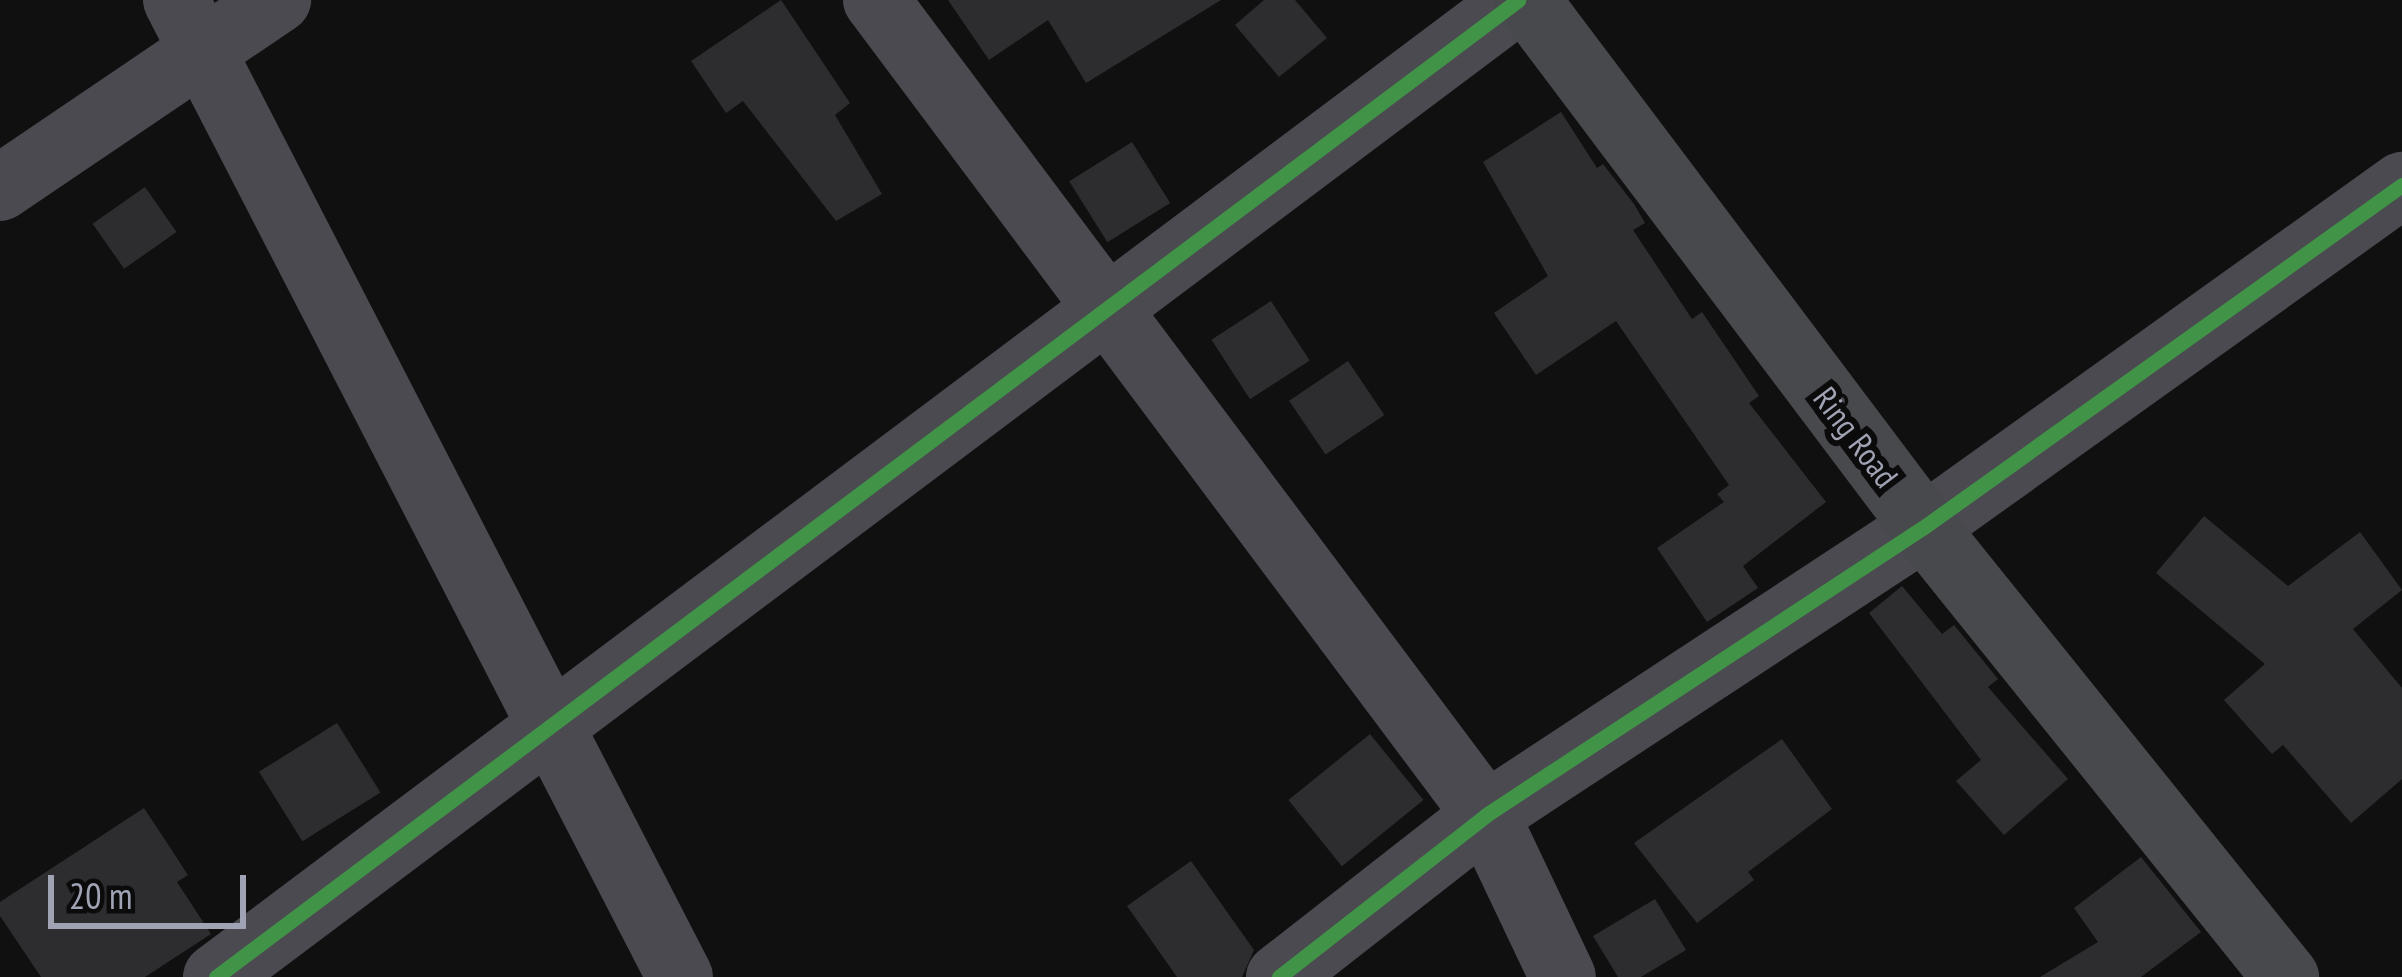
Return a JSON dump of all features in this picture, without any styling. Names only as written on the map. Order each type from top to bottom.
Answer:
[{"type":"street","points":[[0,188],[189,26],[278,0]]},
{"type":"street","points":[[876,0],[1486,815],[1564,977]]},
{"type":"street","points":[[217,977],[1104,304],[1518,0]]},
{"type":"street","name":"Ring Road","points":[[1527,0],[1924,527],[2285,977]]},
{"type":"street","points":[[189,26],[680,977]]},
{"type":"street","points":[[1279,977],[1486,815],[1924,527],[2402,185]]},
{"type":"building","points":[[781,0],[850,103],[835,115],[882,194],[836,221],[743,101],[726,113],[691,61]]},
{"type":"building","points":[[948,0],[1221,0],[1086,83],[1048,20],[989,60]]},
{"type":"building","points":[[1264,0],[1295,0],[1327,38],[1279,77],[1235,25]]},
{"type":"building","points":[[1561,112],[1597,168],[1603,164],[1634,204],[1645,223],[1633,230],[1692,319],[1702,312],[1759,396],[1749,403],[1826,502],[1743,566],[1758,588],[1707,622],[1657,548],[1724,502],[1717,494],[1729,485],[1616,321],[1536,375],[1494,313],[1548,276],[1483,162]]},
{"type":"building","points":[[1132,142],[1170,203],[1107,242],[1069,181]]},
{"type":"building","points":[[145,187],[177,232],[124,269],[93,224]]},
{"type":"building","points":[[1271,301],[1310,361],[1250,399],[1211,340]]},
{"type":"building","points":[[1348,361],[1384,415],[1325,455],[1289,401]]},
{"type":"building","points":[[2204,516],[2288,586],[2360,532],[2402,590],[2353,629],[2402,688],[2402,779],[2351,823],[2283,745],[2272,754],[2224,700],[2265,664],[2156,573]]},
{"type":"building","points":[[1902,586],[1942,634],[1954,625],[1998,679],[1988,687],[2068,779],[2004,835],[1956,781],[1981,760],[1869,613]]},
{"type":"building","points":[[337,723],[380,793],[302,841],[259,772]]},
{"type":"building","points":[[1370,734],[1423,800],[1342,866],[1288,800]]},
{"type":"building","points":[[1782,739],[1832,809],[1748,872],[1754,880],[1697,923],[1634,843]]},
{"type":"building","points":[[144,808],[188,875],[177,882],[211,934],[145,977],[41,977],[0,916],[0,902]]},
{"type":"building","points":[[2141,857],[2201,932],[2141,977],[2040,977],[2098,942],[2074,908]]},
{"type":"building","points":[[1191,861],[1254,950],[1242,977],[1177,977],[1127,906]]},
{"type":"building","points":[[1655,899],[1686,950],[1641,977],[1618,977],[1593,936]]},
{"type":"cycle path","points":[[216,977],[1518,0]]},
{"type":"cycle path","points":[[1279,977],[1486,815],[1924,527],[2402,185]]}]
